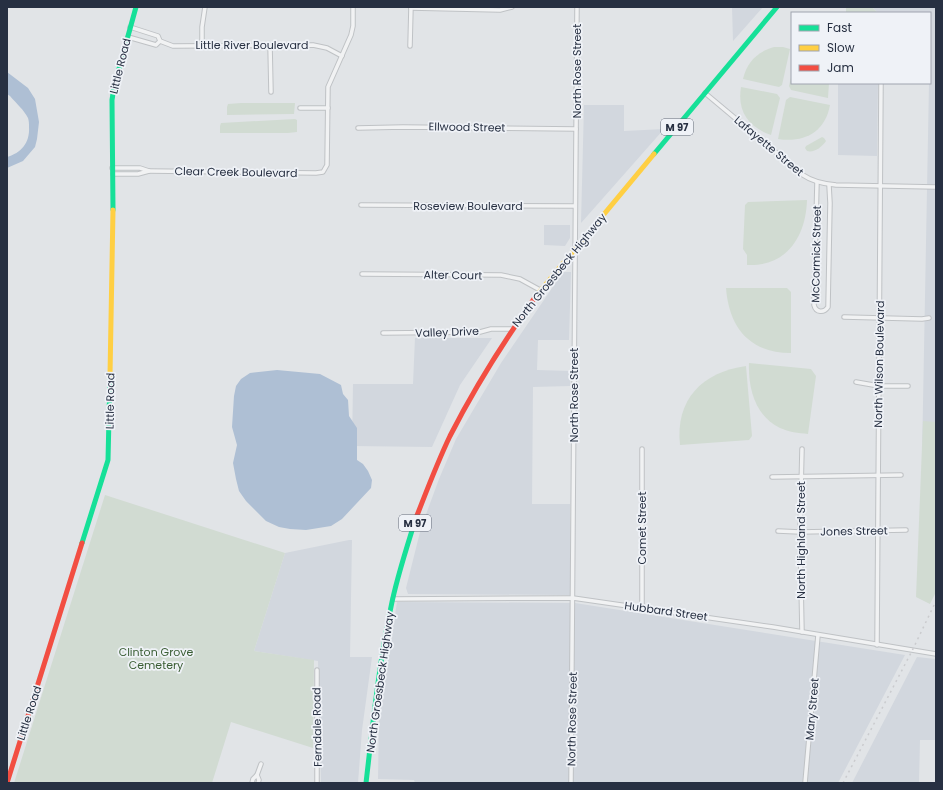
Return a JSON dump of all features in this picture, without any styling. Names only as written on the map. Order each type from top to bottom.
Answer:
[{"type":"main road","name":"Little Road","points":[[7,783],[108,460],[112,298],[112,100],[114,86],[136,7]]},
{"type":"main road","name":"North Groesbeck Highway","points":[[366,783],[378,678],[393,599],[417,518],[438,463],[463,411],[511,329],[540,290],[777,7]]},
{"type":"street","points":[[202,45],[202,27],[205,7]]},
{"type":"street","points":[[300,108],[328,108],[328,88],[352,30],[353,7]]},
{"type":"street","points":[[410,46],[411,7],[500,10],[512,7]]},
{"type":"street","name":"North Rose Street","points":[[571,783],[577,7]]},
{"type":"street","name":"Little River Boulevard","points":[[130,27],[158,36],[160,41],[173,46],[313,45],[327,48],[342,56]]},
{"type":"street","points":[[145,42],[148,32]]},
{"type":"street","name":"Little River Boulevard","points":[[128,37],[156,45],[160,41]]},
{"type":"street","points":[[270,45],[271,92]]},
{"type":"street","name":"North Wilson Boulevard","points":[[877,645],[881,84]]},
{"type":"street","name":"Lafayette Street","points":[[705,93],[802,175],[817,182],[828,185],[936,187]]},
{"type":"street","name":"Clear Creek Boulevard","points":[[112,168],[140,168],[149,171],[323,172],[327,165],[328,108]]},
{"type":"street","name":"Ellwood Street","points":[[358,128],[403,127],[576,129]]},
{"type":"street","points":[[129,168],[129,174]]},
{"type":"street","name":"Clear Creek Boulevard","points":[[113,174],[141,174],[149,171]]},
{"type":"street","name":"McCormick Street","points":[[817,182],[814,305],[816,309],[820,311],[825,310],[828,306],[830,203],[828,185]]},
{"type":"street","name":"Roseview Boulevard","points":[[361,205],[576,206]]},
{"type":"street","name":"Alter Court","points":[[362,274],[501,276],[520,279],[540,290]]},
{"type":"street","points":[[844,317],[929,318]]},
{"type":"street","name":"Valley Drive","points":[[383,333],[480,332],[491,329],[511,329]]},
{"type":"street","points":[[856,382],[879,386],[908,386]]},
{"type":"street","name":"Comet Street","points":[[642,449],[642,608]]},
{"type":"street","name":"North Highland Street","points":[[802,449],[800,532],[802,632]]},
{"type":"street","points":[[772,477],[878,474],[901,475]]},
{"type":"street","name":"Jones Street","points":[[778,531],[906,530]]},
{"type":"street","name":"Hubbard Street","points":[[393,599],[573,598],[802,632],[936,654]]},
{"type":"street","name":"Mary Street","points":[[805,783],[818,635]]},
{"type":"street","name":"Ferndale Road","points":[[317,670],[318,783]]},
{"type":"street","points":[[252,783],[261,764]]},
{"type":"street","points":[[257,775],[259,780],[258,783]]},
{"type":"shaded area","points":[[732,7],[763,7],[733,41]]},
{"type":"shaded area","points":[[872,7],[936,7],[936,457],[922,457],[929,84],[931,84],[931,12],[877,12]]},
{"type":"shaded area","points":[[838,84],[878,84],[877,156],[838,155]]},
{"type":"shaded area","points":[[584,105],[624,105],[624,131],[664,129],[581,223]]},
{"type":"shaded area","points":[[544,225],[570,225],[570,238],[565,246],[544,245]]},
{"type":"shaded area","points":[[563,272],[571,272],[569,340],[538,340],[537,370],[571,371],[570,386],[533,387],[532,504],[570,504],[570,595],[408,594],[406,588],[421,528],[456,439],[501,363]]},
{"type":"shaded area","points":[[415,338],[492,338],[460,385],[432,447],[352,446],[353,384],[413,384]]},
{"type":"shaded area","points":[[352,540],[350,657],[372,657],[362,730],[358,783],[321,783],[318,661],[254,651],[285,553]]},
{"type":"shaded area","points":[[397,602],[575,603],[905,655],[838,783],[415,783],[414,780],[378,779],[379,719]]},
{"type":"shaded area","points":[[917,657],[936,659],[936,740],[920,740],[919,783],[852,783]]},
{"type":"green space","points":[[846,7],[872,7],[877,12],[846,12]]},
{"type":"green space","points":[[774,47],[790,49],[782,85],[779,87],[743,79],[747,68],[754,58]]},
{"type":"green space","points":[[791,77],[791,84],[829,84],[828,98],[791,90],[789,86]]},
{"type":"green space","points":[[741,87],[777,94],[780,98],[771,135],[756,128],[746,117],[741,104]]},
{"type":"green space","points":[[790,97],[830,105],[823,123],[812,134],[796,139],[778,139],[786,100]]},
{"type":"green space","points":[[295,103],[294,114],[227,115],[228,104]]},
{"type":"green space","points":[[297,120],[297,132],[220,133],[221,123]]},
{"type":"green space","points":[[822,137],[826,141],[818,149],[807,151],[805,148],[806,146]]},
{"type":"green space","points":[[807,200],[803,226],[792,247],[773,261],[747,265],[747,255],[743,249],[745,205],[748,202]]},
{"type":"green space","points":[[726,288],[787,288],[791,292],[791,353],[776,352],[764,348],[753,343],[744,335],[737,326],[732,315]]},
{"type":"green space","points":[[749,363],[811,369],[816,376],[808,434],[797,433],[780,428],[771,423],[764,416],[759,409],[752,391]]},
{"type":"green space","points":[[746,366],[752,436],[749,440],[680,445],[682,415],[687,402],[695,391],[704,382],[716,375],[730,369]]},
{"type":"green space","points":[[923,421],[936,422],[936,592],[930,604],[916,597]]},
{"type":"green space","name":"Clinton Grove Cemetery","points":[[105,495],[285,553],[254,651],[314,660],[313,748],[231,722],[212,783],[14,783]]},
{"type":"water","points":[[7,72],[28,88],[35,99],[39,122],[35,147],[23,161],[7,168],[7,157],[16,153],[24,146],[28,138],[29,127],[28,119],[22,109],[7,94]]},
{"type":"water","points":[[277,370],[320,374],[341,385],[343,394],[348,400],[349,416],[357,428],[357,460],[363,464],[368,471],[372,480],[371,488],[342,519],[331,526],[306,530],[279,527],[266,521],[246,501],[239,491],[233,463],[237,445],[232,427],[236,386],[241,379],[250,373]]},
{"type":"railway","points":[[843,783],[912,651],[936,601]]},
{"type":"traffic: fast","points":[[113,210],[112,100],[114,87],[136,7]]},
{"type":"traffic: fast","points":[[654,154],[777,7]]},
{"type":"traffic: fast","points":[[82,543],[108,460],[110,375]]},
{"type":"traffic: fast","points":[[366,783],[387,625],[397,581],[416,518]]},
{"type":"traffic: slow","points":[[536,296],[654,154]]},
{"type":"traffic: slow","points":[[110,375],[113,210]]},
{"type":"traffic: jam","points":[[416,518],[441,456],[469,400],[490,364],[536,296]]},
{"type":"traffic: jam","points":[[7,783],[82,543]]}]
